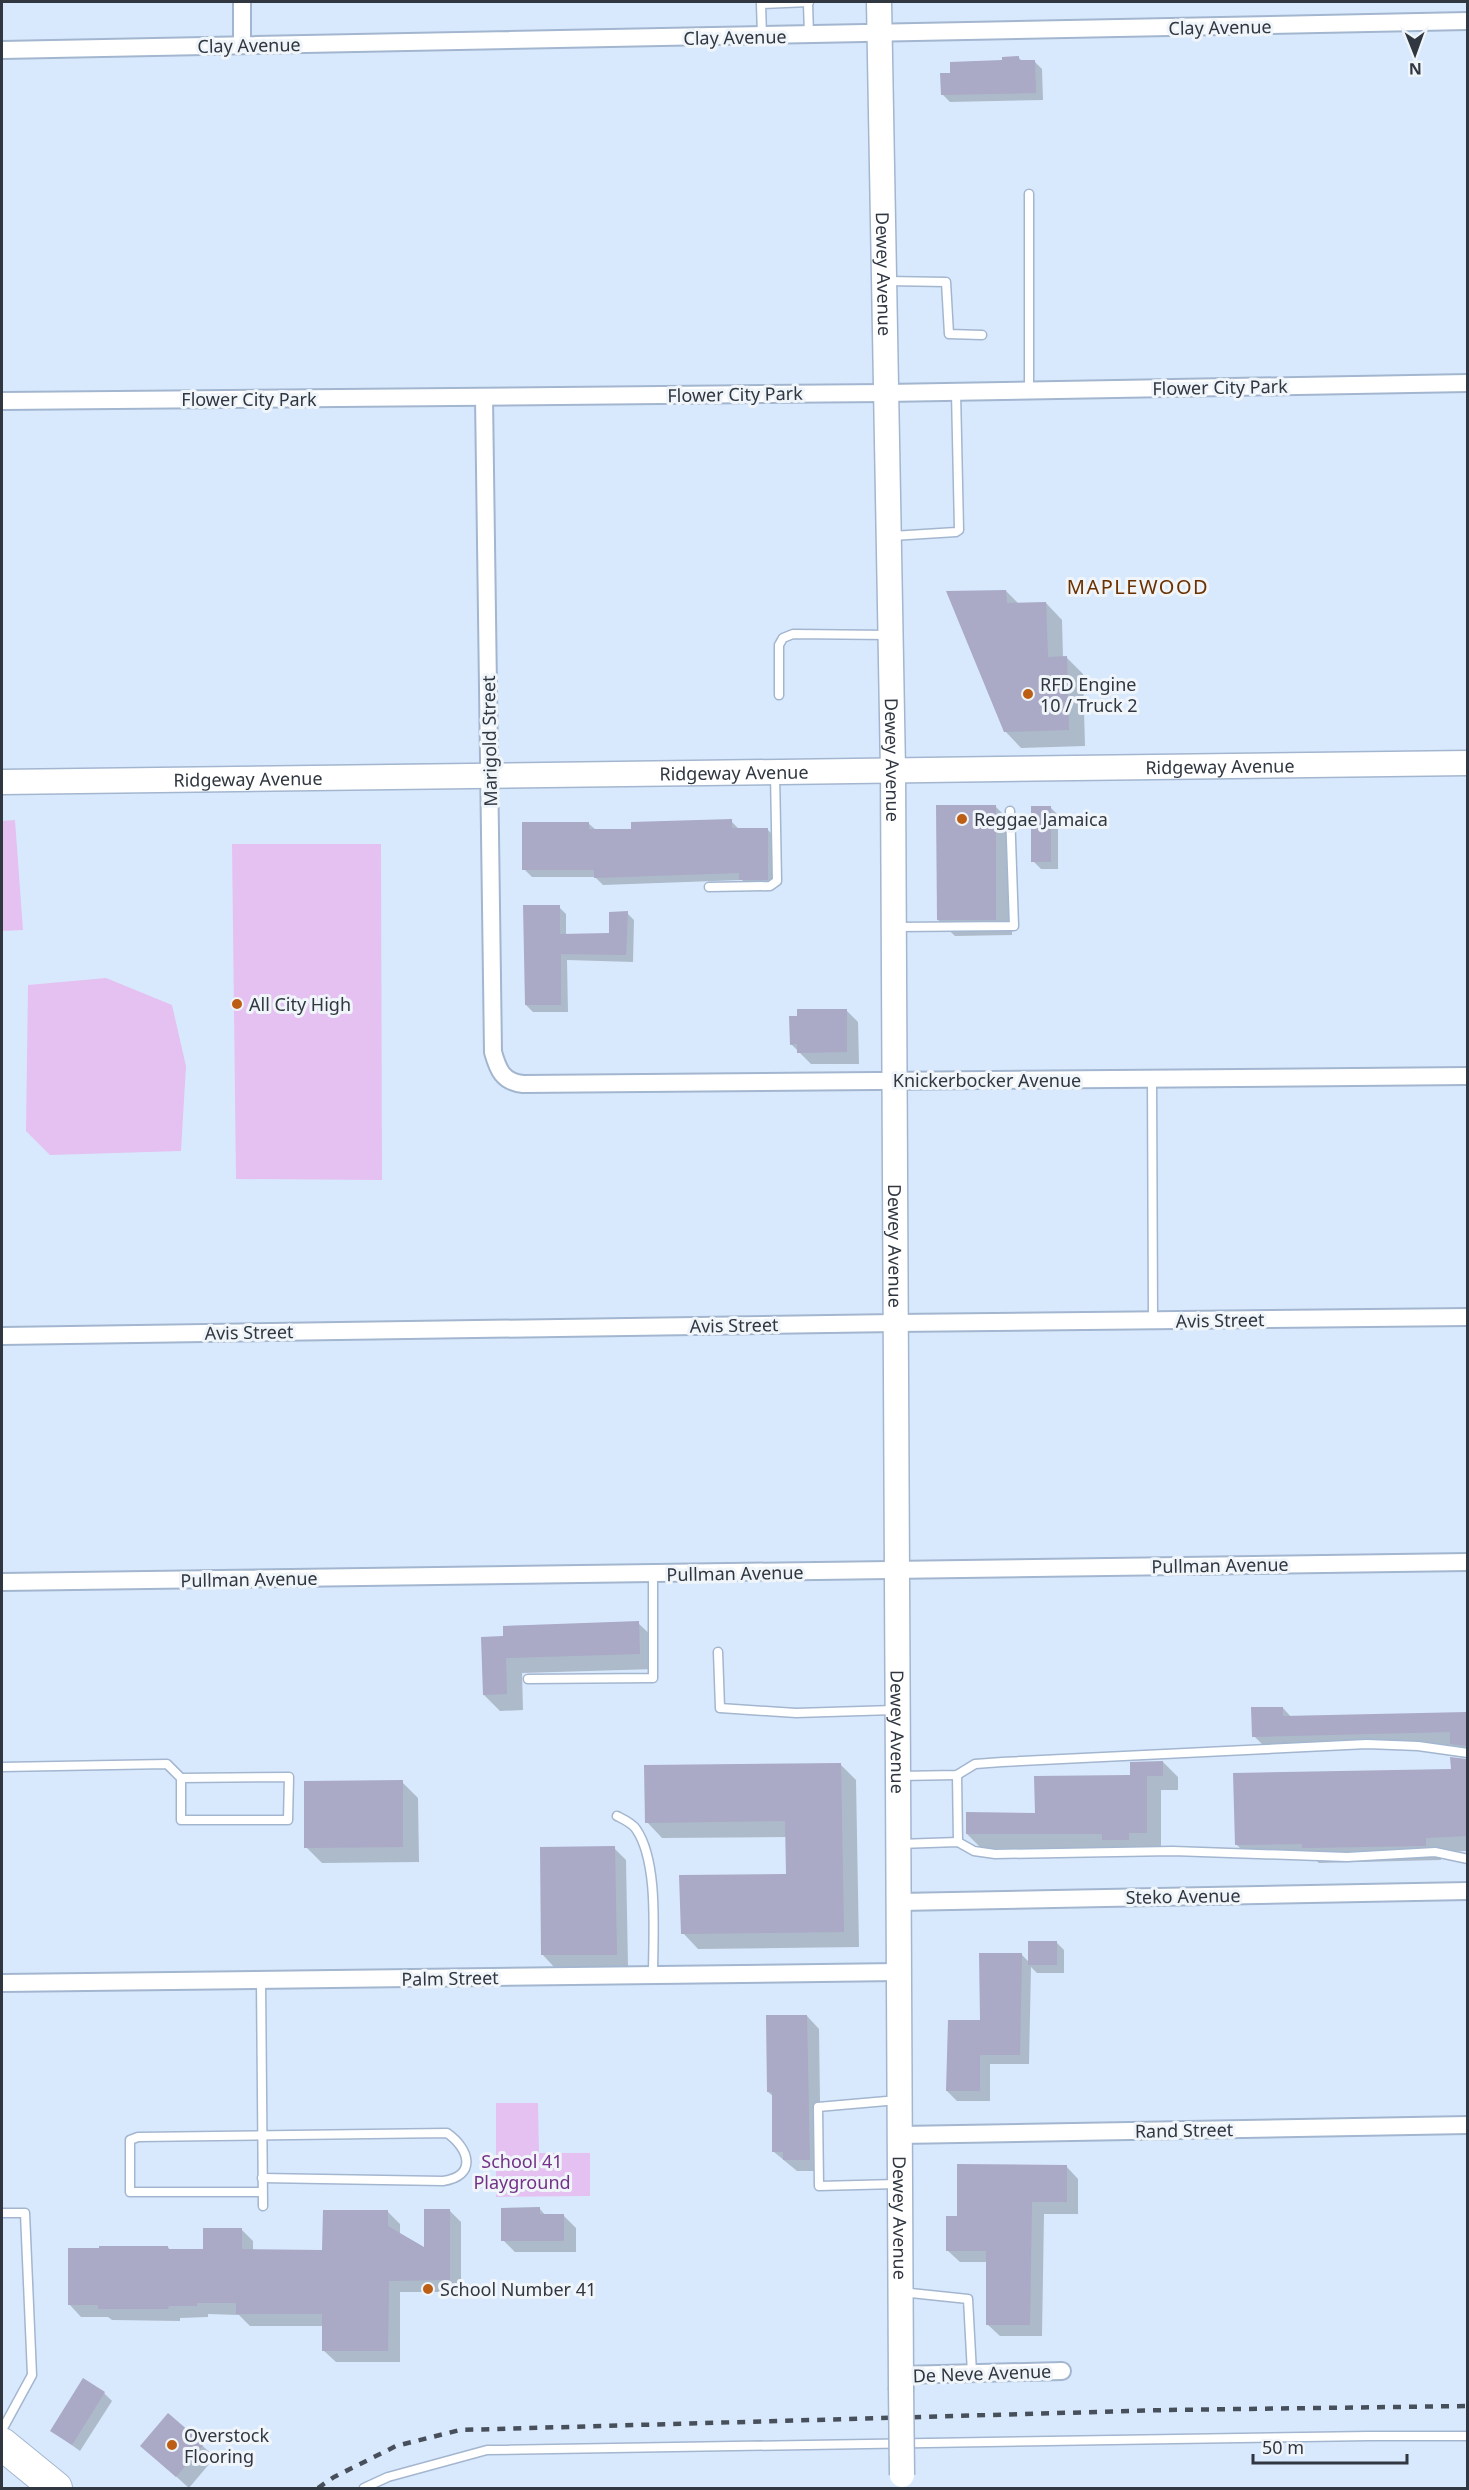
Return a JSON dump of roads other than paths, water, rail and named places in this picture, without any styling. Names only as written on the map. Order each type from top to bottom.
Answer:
[{"type":"highway","points":[[2,2444],[56,2488]]},
{"type":"street","points":[[242,2],[243,45]]},
{"type":"street","name":"Dewey Avenue","points":[[879,2],[894,927],[902,2482]]},
{"type":"street","name":"Clay Avenue","points":[[2,50],[1467,21]]},
{"type":"street","name":"Flower City Park","points":[[2,401],[886,393],[1467,383]]},
{"type":"street","name":"Marigold Street","points":[[484,397],[493,1052],[497,1068],[507,1080]]},
{"type":"street","name":"Ridgeway Avenue","points":[[2,782],[1467,763]]},
{"type":"street","name":"Knickerbocker Avenue","points":[[507,1080],[523,1084],[1467,1076]]},
{"type":"street","name":"Avis Street","points":[[2,1336],[1467,1317]]},
{"type":"street","name":"Pullman Avenue","points":[[2,1582],[1467,1562]]},
{"type":"street","name":"Steko Avenue","points":[[899,1902],[1467,1891]]},
{"type":"street","name":"Palm Street","points":[[2,1983],[899,1972]]},
{"type":"street","name":"Rand Street","points":[[900,2135],[1467,2125]]},
{"type":"street","name":"De Neve Avenue","points":[[901,2381],[972,2373],[1062,2371]]},
{"type":"lane","points":[[762,36],[761,4],[809,2],[809,35]]},
{"type":"lane","points":[[1029,194],[1029,390]]},
{"type":"lane","points":[[884,281],[946,282],[949,334],[982,335]]},
{"type":"lane","points":[[888,536],[959,530],[956,392]]},
{"type":"lane","points":[[779,695],[779,645],[783,638],[793,634],[890,635]]},
{"type":"lane","points":[[709,887],[770,886],[777,881],[775,772]]},
{"type":"lane","points":[[894,927],[1014,926],[1010,811]]},
{"type":"lane","points":[[1152,1079],[1154,1320]]},
{"type":"lane","points":[[528,1679],[653,1678],[653,1574]]},
{"type":"lane","points":[[718,1652],[720,1708],[796,1713],[898,1710]]},
{"type":"lane","points":[[898,1776],[957,1775],[975,1764],[1002,1762],[1367,1744],[1418,1746],[1467,1752]]},
{"type":"lane","points":[[2,1767],[167,1764],[181,1778],[181,1821],[288,1820],[289,1777],[181,1778]]},
{"type":"lane","points":[[957,1775],[958,1842]]},
{"type":"lane","points":[[617,1816],[635,1827],[649,1855],[653,1975]]},
{"type":"lane","points":[[898,1844],[958,1842],[974,1851],[995,1854],[1173,1851],[1347,1857],[1435,1852],[1467,1859]]},
{"type":"lane","points":[[261,1980],[263,2206]]},
{"type":"lane","points":[[900,2100],[818,2107],[819,2186],[900,2184]]},
{"type":"lane","points":[[262,2178],[443,2181],[456,2179],[463,2173],[467,2160],[465,2151],[458,2141],[447,2133],[138,2137],[129,2140],[130,2192],[262,2192]]},
{"type":"lane","points":[[2,2213],[25,2213],[32,2375],[2,2430]]},
{"type":"lane","points":[[901,2292],[968,2299],[972,2373]]},
{"type":"lane","points":[[364,2488],[388,2476],[487,2450],[1467,2436]]},
{"type":"railway","points":[[318,2488],[334,2477],[396,2446],[460,2430],[1166,2410],[1468,2406]]},
{"type":"place","name":"RFD Engine 10 / Truck 2","points":[[1028,694]]},
{"type":"place","name":"Reggae Jamaica","points":[[962,819]]},
{"type":"place","name":"All City High","points":[[237,1004]]},
{"type":"place","name":"School Number 41","points":[[428,2289]]},
{"type":"place","name":"Overstock Flooring","points":[[172,2445]]},
{"type":"district","name":"MAPLEWOOD","points":[[1138,586]]},
{"type":"park label","name":"School 41 Playground","points":[[522,2171]]}]
